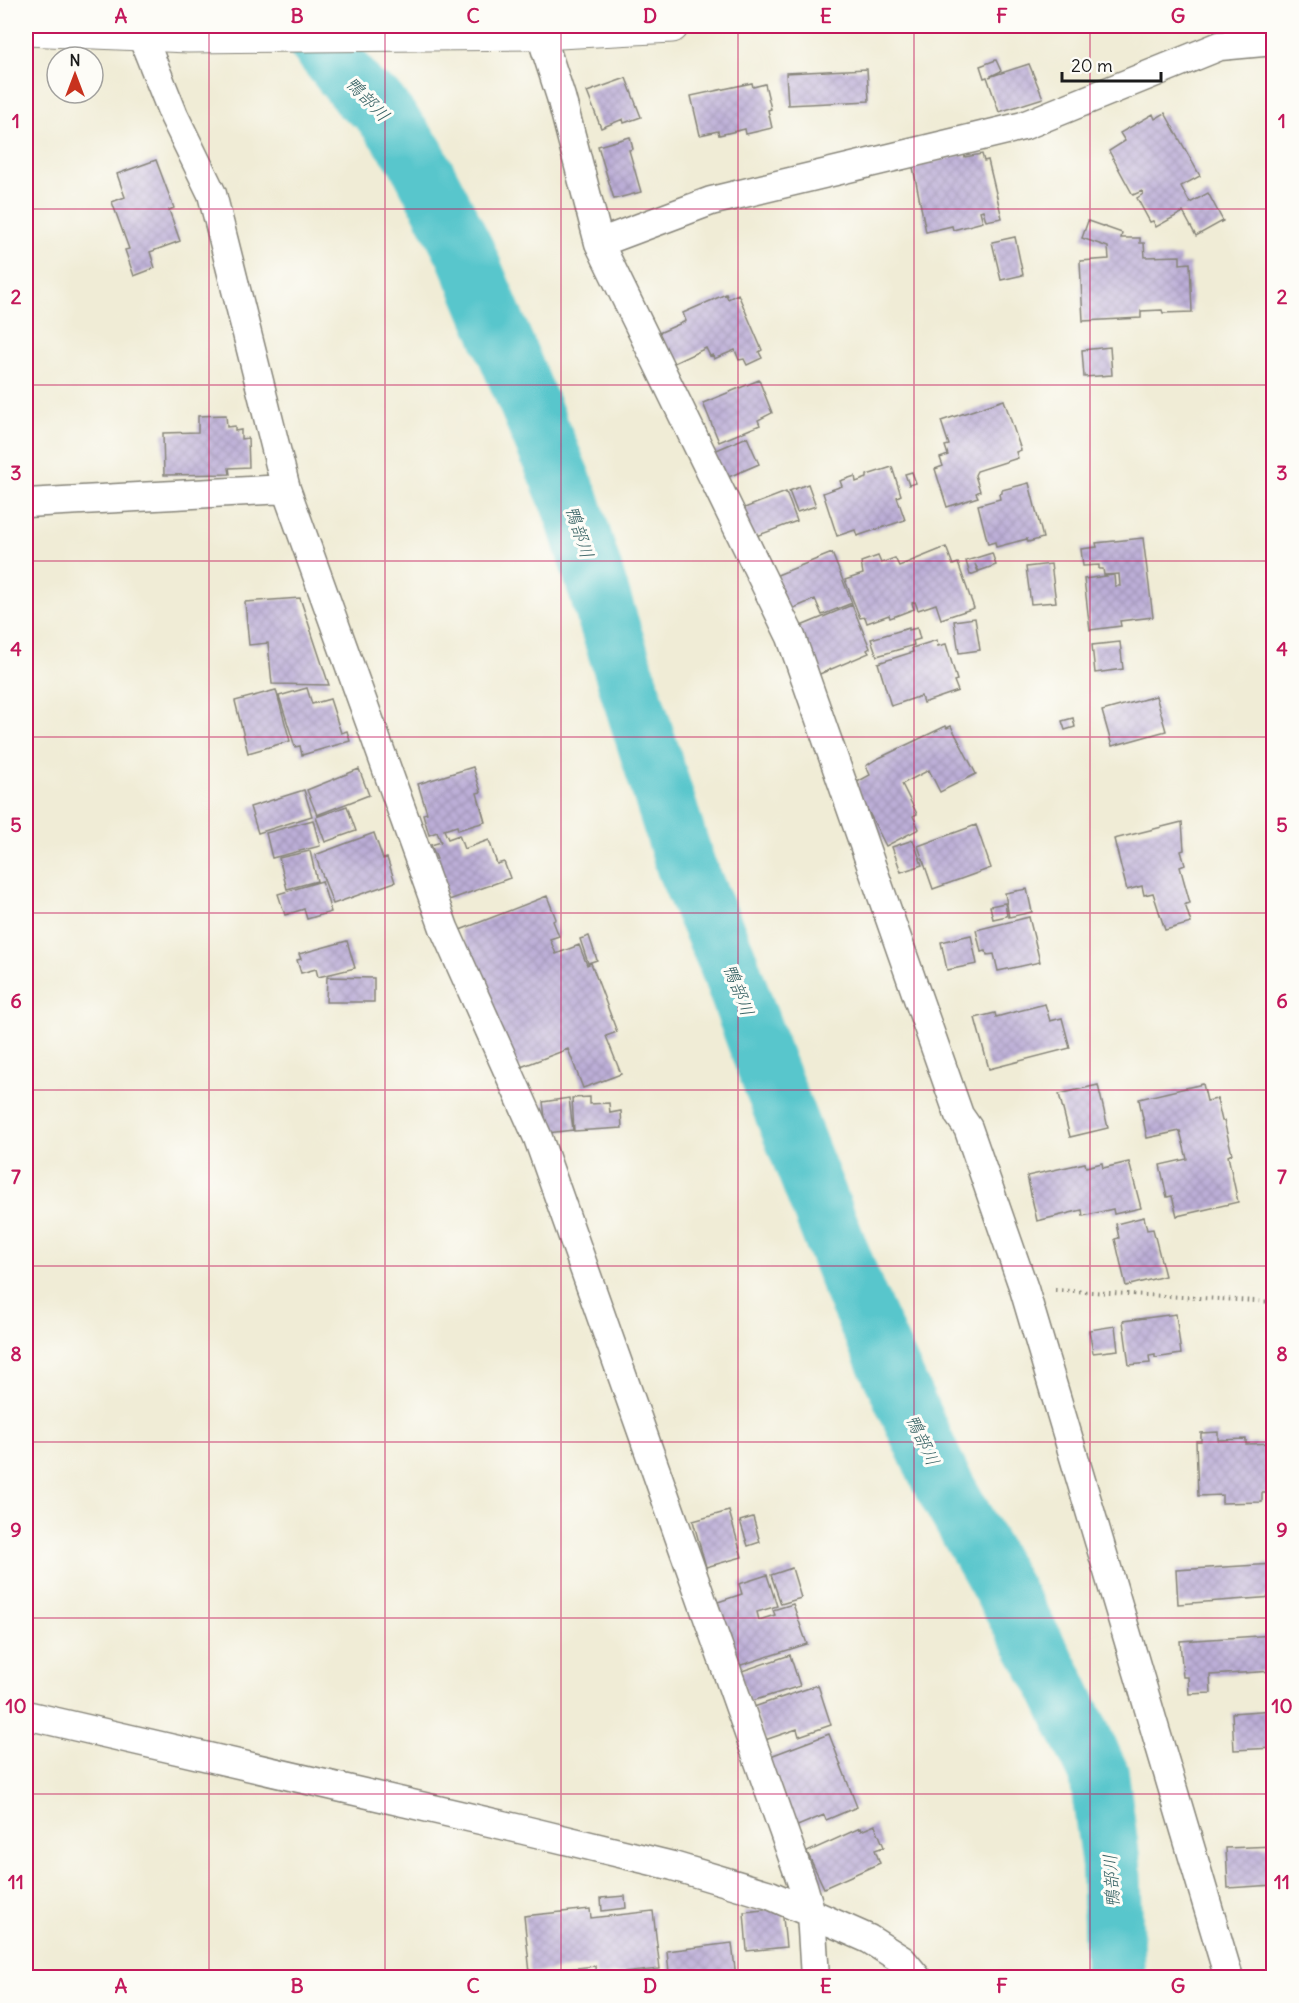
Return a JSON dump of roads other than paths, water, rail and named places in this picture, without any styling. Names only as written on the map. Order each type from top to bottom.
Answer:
[{"type":"main road","points":[[26,29],[140,30],[188,36],[533,31],[672,26]]},
{"type":"street","points":[[140,30],[174,116],[212,194],[286,489],[444,928],[538,1138],[803,1886],[811,1913],[815,1977]]},
{"type":"street","points":[[533,31],[561,97],[599,243],[791,637],[959,1115],[968,1128],[1024,1289],[1229,1977]]},
{"type":"street","points":[[599,243],[711,201],[1023,126],[1220,46],[1274,41]]},
{"type":"street","points":[[26,503],[286,489]]},
{"type":"street","points":[[26,1714],[673,1866],[770,1895],[869,1939],[902,1960],[917,1977]]},
{"type":"waterway","name":"鴨部川","points":[[306,26],[360,94],[378,106],[415,155],[465,252],[571,504],[686,867],[726,957],[856,1295],[940,1478],[1056,1683],[1099,1774],[1111,1866],[1115,1978]]}]
